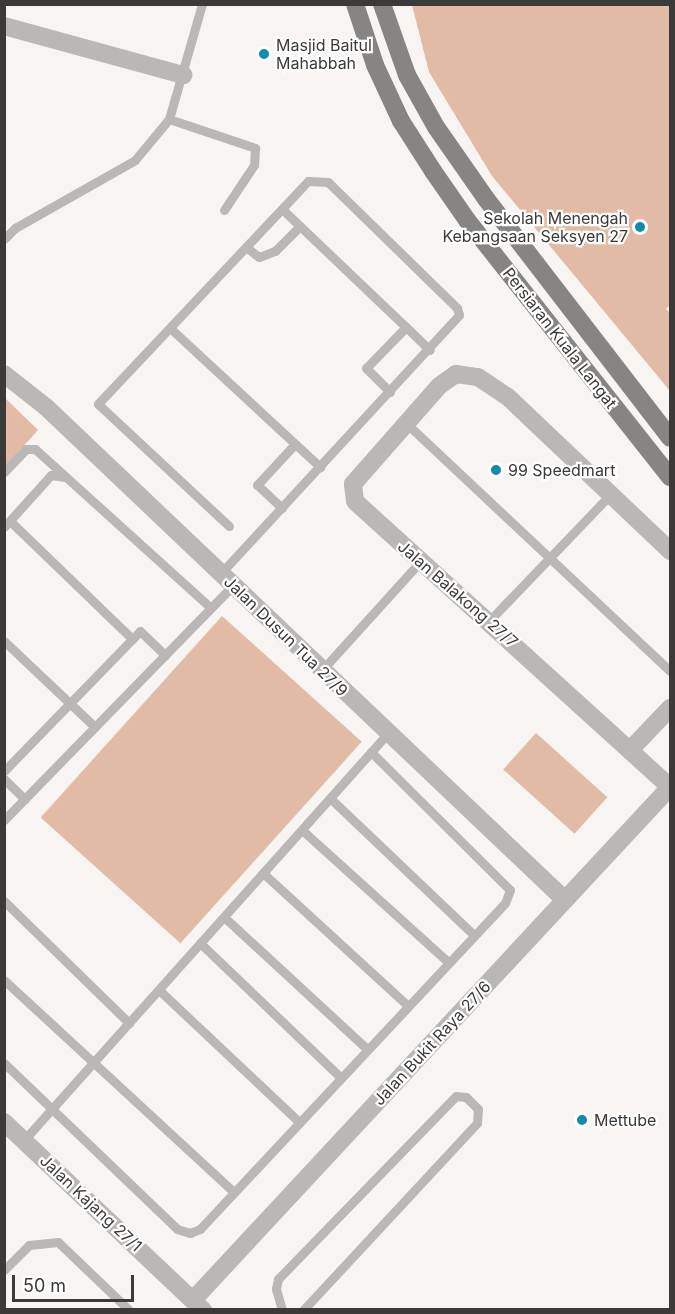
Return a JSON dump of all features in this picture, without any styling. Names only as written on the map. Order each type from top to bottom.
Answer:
[{"type":"main road","name":"Persiaran Kuala Langat","points":[[355,4],[375,64],[401,121],[433,171],[467,220],[669,472]]},
{"type":"main road","name":"Persiaran Kuala Langat","points":[[382,4],[407,75],[436,127],[487,200],[670,438]]},
{"type":"street","points":[[4,26],[183,75]]},
{"type":"street","name":"Jalan Dusun Tua 27/9","points":[[4,374],[46,407],[565,900]]},
{"type":"street","name":"Jalan Balakong 27/7","points":[[610,495],[494,387],[478,377],[456,374],[439,386],[353,487],[355,501],[420,562],[631,749],[670,787]]},
{"type":"street","points":[[610,495],[670,551]]},
{"type":"street","points":[[631,749],[670,708]]},
{"type":"street","name":"Jalan Bukit Raya 27/6","points":[[198,1305],[670,787]]},
{"type":"street","name":"Jalan Kajang 27/1","points":[[4,1122],[198,1305]]},
{"type":"lane","points":[[4,239],[15,228],[135,160],[169,119],[202,4]]},
{"type":"lane","points":[[169,119],[255,148],[254,165],[224,210]]},
{"type":"lane","points":[[4,820],[211,608],[227,579],[282,508],[456,322],[457,308],[328,182],[308,181],[98,405],[230,526]]},
{"type":"lane","points":[[282,209],[430,350]]},
{"type":"lane","points":[[246,247],[258,257],[275,251],[300,226]]},
{"type":"lane","points":[[390,392],[366,368],[406,327]]},
{"type":"lane","points":[[170,328],[320,468]]},
{"type":"lane","points":[[407,423],[670,671]]},
{"type":"lane","points":[[282,508],[257,485],[295,444]]},
{"type":"lane","points":[[4,472],[26,449],[35,449],[211,608]]},
{"type":"lane","points":[[66,477],[51,474],[7,524],[132,639]]},
{"type":"lane","points":[[489,621],[610,495]]},
{"type":"lane","points":[[322,670],[420,562]]},
{"type":"lane","points":[[4,771],[140,631],[165,655]]},
{"type":"lane","points":[[4,641],[95,727]]},
{"type":"lane","points":[[24,1140],[388,733]]},
{"type":"lane","points":[[4,1063],[177,1229],[190,1233],[200,1228],[339,1076],[505,903],[510,890],[371,752]]},
{"type":"lane","points":[[4,779],[25,799]]},
{"type":"lane","points":[[330,798],[474,935]]},
{"type":"lane","points":[[302,830],[448,962]]},
{"type":"lane","points":[[263,873],[407,1005]]},
{"type":"lane","points":[[4,901],[129,1023]]},
{"type":"lane","points":[[224,917],[366,1048]]},
{"type":"lane","points":[[200,943],[339,1076]]},
{"type":"lane","points":[[4,980],[234,1192]]},
{"type":"lane","points":[[159,990],[298,1121]]},
{"type":"lane","points":[[282,1310],[276,1289],[279,1279],[456,1096],[466,1097],[478,1109],[477,1123],[303,1310]]},
{"type":"lane","points":[[4,1270],[29,1245],[58,1242],[129,1310]]},
{"type":"shaded area","points":[[412,5],[670,5],[670,305],[666,309],[670,313],[670,391],[492,176],[429,72]]},
{"type":"shaded area","points":[[5,398],[38,430],[5,467]]},
{"type":"shaded area","points":[[222,616],[362,742],[180,943],[41,817]]},
{"type":"shaded area","points":[[536,733],[607,797],[575,834],[503,769]]},
{"type":"place","name":"Masjid Baitul Mahabbah","points":[[264,54]]},
{"type":"place","name":"Sekolah Menengah Kebangsaan Seksyen 27","points":[[640,227]]},
{"type":"place","name":"99 Speedmart","points":[[496,470]]},
{"type":"place","name":"Mettube","points":[[582,1120]]}]
